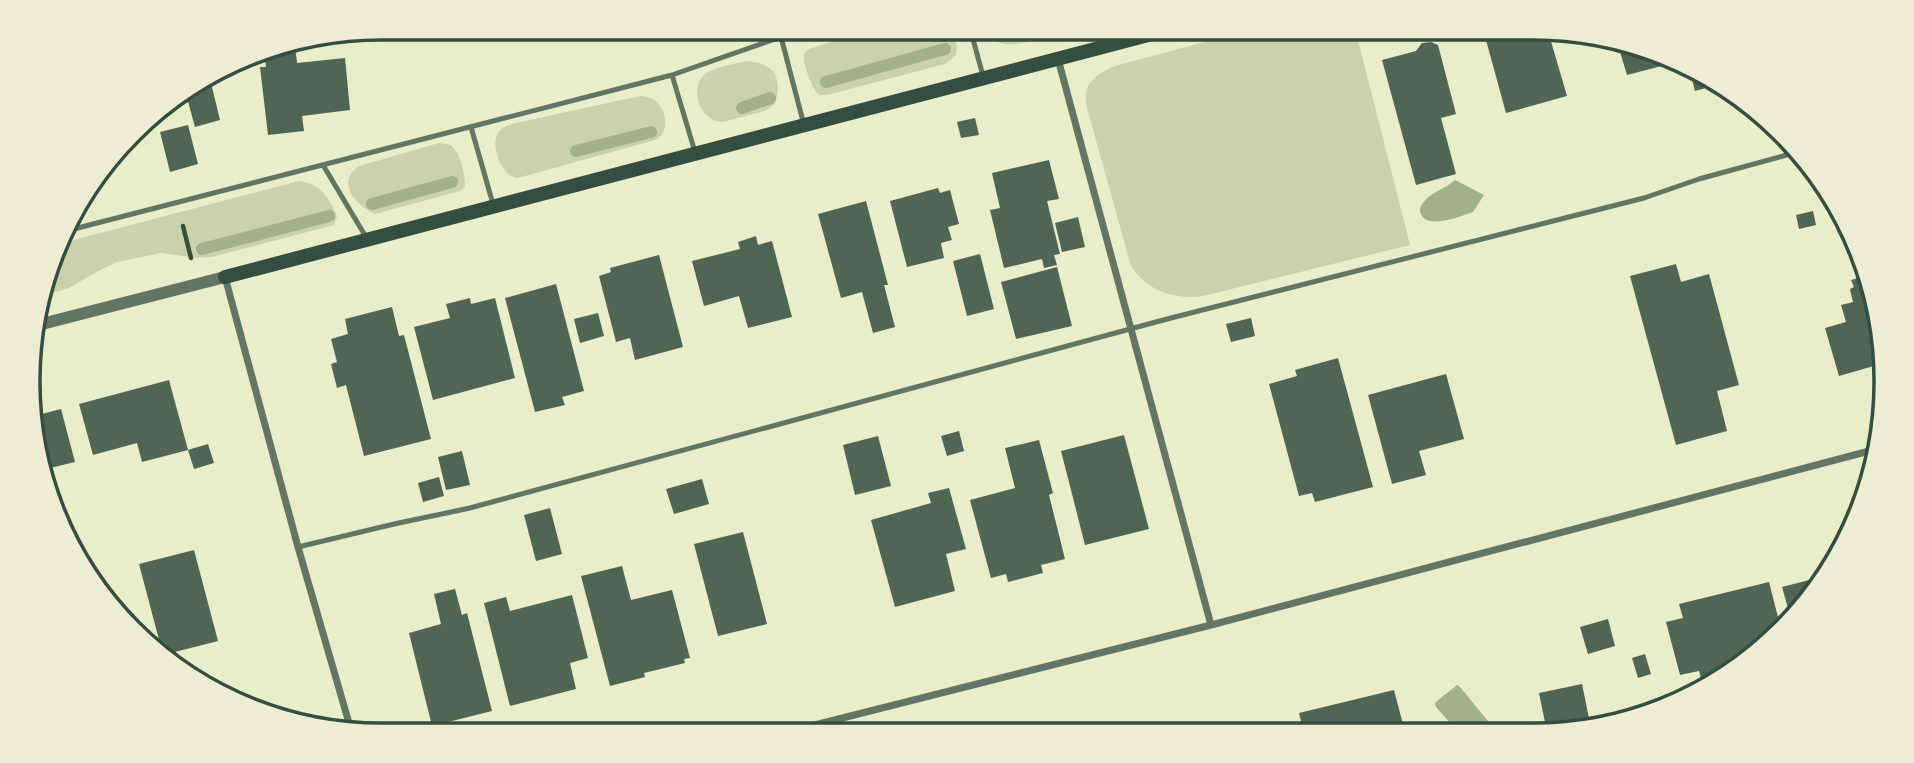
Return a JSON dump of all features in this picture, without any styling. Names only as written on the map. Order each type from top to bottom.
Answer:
[{"type":"main road","points":[[225,276],[1130,40]]},
{"type":"street","points":[[1058,59],[1210,625]]},
{"type":"street","points":[[46,323],[225,276],[348,721]]},
{"type":"street","points":[[822,723],[1210,625],[1866,452]]},
{"type":"lane","points":[[76,228],[672,75],[772,40]]},
{"type":"lane","points":[[782,40],[804,125]]},
{"type":"lane","points":[[973,40],[984,79]]},
{"type":"lane","points":[[672,75],[695,153]]},
{"type":"lane","points":[[471,127],[494,207]]},
{"type":"lane","points":[[298,547],[470,508],[1131,329],[1644,198],[1699,179],[1788,155]]},
{"type":"lane","points":[[323,165],[368,240]]},
{"type":"path","points":[[185,235],[192,260]]},
{"type":"shaded area","points":[[837,40],[955,40],[957,46],[956,55],[945,64],[827,95],[817,93],[810,81],[804,56],[809,49]]},
{"type":"shaded area","points":[[996,40],[1037,40],[1014,44]]},
{"type":"shaded area","points":[[1212,40],[1358,40],[1410,245],[1203,296],[1182,297],[1153,288],[1131,266],[1087,108],[1088,86],[1096,76],[1115,66]]},
{"type":"shaded area","points":[[745,61],[763,64],[774,73],[778,86],[775,104],[765,111],[723,122],[716,121],[704,112],[700,105],[697,90],[699,82],[703,76],[717,68]]},
{"type":"shaded area","points":[[640,96],[654,100],[663,110],[665,127],[660,137],[655,140],[518,178],[508,174],[501,164],[495,146],[497,134],[503,128]]},
{"type":"shaded area","points":[[439,143],[451,145],[460,159],[465,187],[460,191],[375,214],[355,200],[349,179],[359,166]]},
{"type":"shaded area","points":[[1455,180],[1484,195],[1473,212],[1445,220],[1424,219],[1420,211],[1423,203]]},
{"type":"shaded area","points":[[299,181],[318,188],[327,197],[337,216],[334,225],[212,257],[197,258],[161,253],[117,262],[69,288],[52,293],[71,241]]},
{"type":"shaded area","points":[[1457,685],[1490,723],[1450,723],[1435,703]]},
{"type":"building","points":[[1486,40],[1551,41],[1567,96],[1506,113]]},
{"type":"building","points":[[1431,42],[1438,45],[1456,114],[1441,118],[1456,174],[1416,185],[1382,60],[1416,51],[1422,43]]},
{"type":"building","points":[[296,51],[297,63],[345,58],[350,110],[302,116],[304,131],[268,135],[260,67],[266,67],[265,61]]},
{"type":"building","points":[[1620,52],[1662,66],[1627,75]]},
{"type":"building","points":[[1692,80],[1706,88],[1695,91]]},
{"type":"building","points":[[212,86],[220,120],[195,127],[188,101]]},
{"type":"building","points":[[975,118],[979,135],[961,138],[957,122]]},
{"type":"building","points":[[188,125],[198,164],[170,172],[160,132]]},
{"type":"building","points":[[1049,160],[1059,199],[1047,201],[1060,254],[1054,255],[1057,265],[1044,268],[1042,259],[1004,268],[990,210],[1000,208],[992,173]]},
{"type":"building","points":[[938,188],[940,193],[950,190],[959,224],[948,227],[952,240],[941,243],[944,258],[907,267],[890,201]]},
{"type":"building","points":[[866,201],[888,285],[884,285],[895,327],[873,333],[862,292],[841,298],[818,214]]},
{"type":"building","points":[[1813,211],[1816,225],[1799,229],[1796,215]]},
{"type":"building","points":[[1078,217],[1085,247],[1062,252],[1055,223]]},
{"type":"building","points":[[756,236],[758,245],[772,241],[792,317],[748,328],[739,296],[704,306],[692,261],[740,249],[738,242]]},
{"type":"building","points":[[980,254],[994,309],[967,316],[953,261]]},
{"type":"building","points":[[659,255],[683,347],[635,360],[630,338],[616,342],[599,276],[611,272],[610,268]]},
{"type":"building","points":[[1676,264],[1681,282],[1709,274],[1739,385],[1717,391],[1727,431],[1676,445],[1630,276]]},
{"type":"building","points":[[1057,267],[1072,326],[1016,339],[1001,282]]},
{"type":"building","points":[[1858,278],[1862,293],[1871,337],[1873,366],[1839,376],[1825,328],[1846,322],[1841,305],[1853,302],[1850,289],[1854,287],[1851,280]]},
{"type":"building","points":[[556,284],[584,391],[562,397],[565,405],[535,412],[505,298]]},
{"type":"building","points":[[470,298],[471,304],[495,298],[515,378],[433,400],[414,327],[450,318],[446,304]]},
{"type":"building","points":[[392,307],[399,336],[404,335],[431,439],[364,456],[346,385],[337,388],[331,364],[337,362],[331,339],[348,334],[345,319]]},
{"type":"building","points":[[598,313],[604,336],[580,343],[574,319]]},
{"type":"building","points":[[1251,318],[1255,336],[1231,342],[1226,324]]},
{"type":"building","points":[[1338,358],[1373,487],[1315,502],[1312,493],[1299,496],[1269,384],[1297,376],[1295,370]]},
{"type":"building","points":[[1446,374],[1464,439],[1419,451],[1426,475],[1392,484],[1368,395]]},
{"type":"building","points":[[169,380],[188,450],[142,462],[137,443],[93,455],[79,404]]},
{"type":"building","points":[[61,409],[75,462],[51,468],[42,414]]},
{"type":"building","points":[[959,431],[964,451],[947,456],[941,436]]},
{"type":"building","points":[[1124,435],[1149,529],[1085,545],[1061,451]]},
{"type":"building","points":[[878,436],[891,486],[855,495],[843,445]]},
{"type":"building","points":[[1039,440],[1053,493],[1049,495],[1065,559],[1041,565],[1043,573],[1008,582],[1006,574],[991,578],[970,500],[1015,488],[1005,448]]},
{"type":"building","points":[[208,444],[214,463],[194,469],[188,450]]},
{"type":"building","points":[[462,451],[470,485],[446,490],[438,457]]},
{"type":"building","points":[[439,477],[444,496],[423,502],[418,483]]},
{"type":"building","points":[[702,479],[709,504],[674,514],[666,489]]},
{"type":"building","points":[[949,488],[966,549],[946,554],[955,591],[895,607],[871,520],[931,503],[928,493]]},
{"type":"building","points":[[550,508],[562,554],[536,561],[524,515]]},
{"type":"building","points":[[743,532],[767,624],[718,636],[694,544]]},
{"type":"building","points":[[194,550],[218,641],[174,652],[159,640],[139,564]]},
{"type":"building","points":[[622,566],[631,600],[672,590],[690,658],[684,659],[685,663],[644,673],[645,677],[610,686],[581,576]]},
{"type":"building","points":[[1810,580],[1788,608],[1782,587]]},
{"type":"building","points":[[1769,582],[1778,618],[1740,652],[1701,678],[1699,671],[1680,675],[1666,622],[1683,618],[1679,604]]},
{"type":"building","points":[[455,589],[462,615],[467,613],[492,711],[444,723],[431,723],[409,633],[441,624],[434,594]]},
{"type":"building","points":[[572,595],[588,658],[570,663],[576,689],[510,706],[484,603],[506,597],[510,611]]},
{"type":"building","points":[[1608,619],[1615,646],[1588,654],[1580,627]]},
{"type":"building","points":[[1645,654],[1651,674],[1638,678],[1632,658]]},
{"type":"building","points":[[1582,684],[1589,718],[1545,722],[1539,693]]},
{"type":"building","points":[[1394,690],[1403,723],[1302,723],[1299,713]]},
{"type":"waterway","points":[[826,82],[945,49]]},
{"type":"waterway","points":[[742,108],[770,98]]},
{"type":"waterway","points":[[576,151],[651,132]]},
{"type":"waterway","points":[[372,204],[452,182]]},
{"type":"waterway","points":[[202,249],[329,216]]}]
